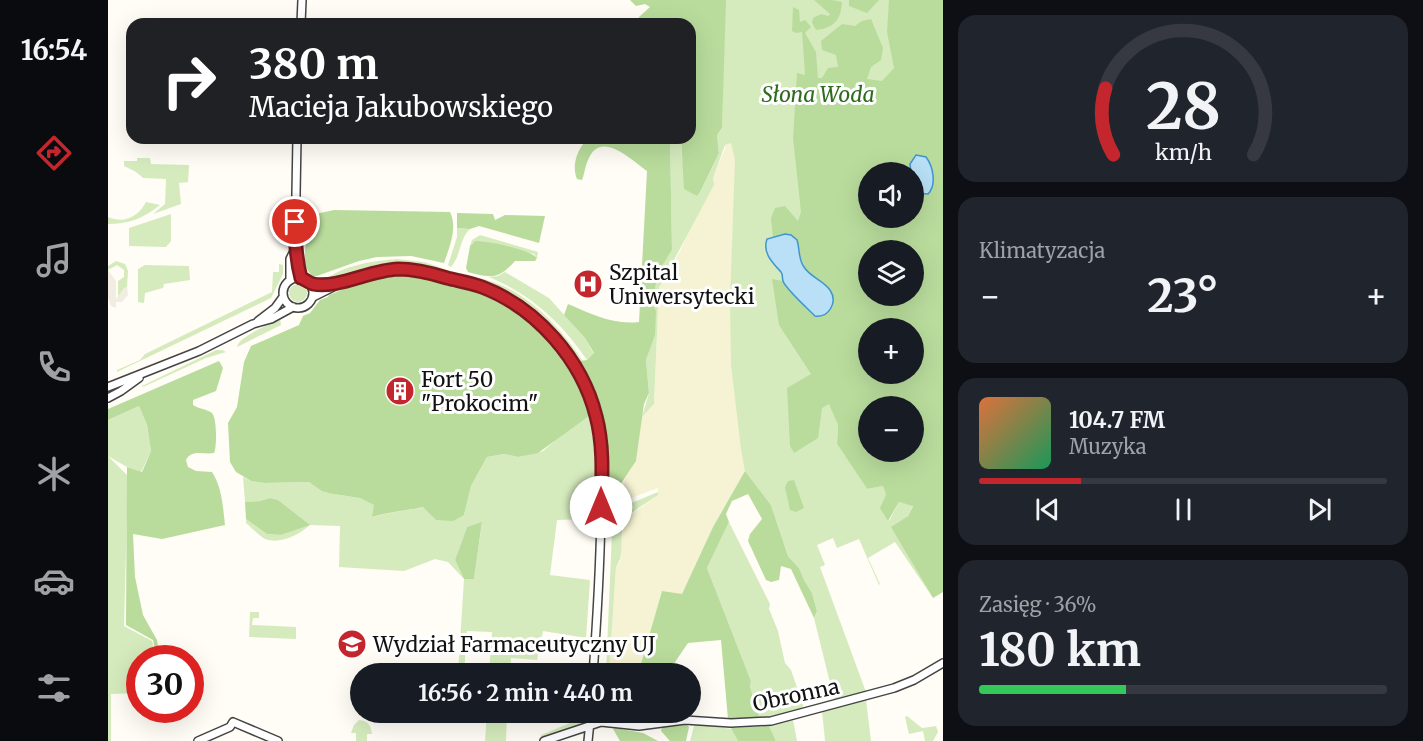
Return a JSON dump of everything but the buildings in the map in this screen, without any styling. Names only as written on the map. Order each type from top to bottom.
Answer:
[{"type":"street","points":[[302,0],[302,18]]},
{"type":"street","points":[[297,144],[295,249],[301,278]]},
{"type":"street","points":[[290,280],[290,259],[295,249]]},
{"type":"street","points":[[253,324],[275,308],[283,297],[284,287],[290,280],[301,278],[310,283],[323,285],[343,282],[381,270],[414,270],[483,287],[520,308],[552,335],[584,382],[596,414],[602,453],[601,563],[594,663]]},
{"type":"street","points":[[283,297],[289,305],[298,308],[307,305],[313,297],[343,282]]},
{"type":"street","points":[[310,283],[313,297]]},
{"type":"street","points":[[108,387],[146,373],[253,324],[271,319],[293,307]]},
{"type":"street","points":[[108,398],[122,391],[146,373]]},
{"type":"street","name":"Obronna","points":[[544,741],[601,722],[639,726],[685,720],[731,723],[771,721],[894,688],[914,680],[943,663]]},
{"type":"street","points":[[198,741],[230,727],[233,722],[278,741]]},
{"type":"street","points":[[588,741],[590,725]]},
{"type":"shaded area","points":[[793,0],[745,471],[713,527],[682,595],[662,591],[641,663],[610,663],[616,567],[620,562],[625,519],[658,495],[658,488],[628,499],[623,496],[625,478],[636,461],[642,417],[654,404],[659,288],[680,251],[725,149],[726,120]]},
{"type":"shaded area","points":[[108,270],[116,281],[116,299],[127,287],[128,295],[122,302],[116,302],[116,308],[111,306],[108,298]]},
{"type":"green space","points":[[630,0],[726,0],[722,128],[717,135],[719,153],[697,196],[684,189],[681,144],[696,144],[696,18],[639,18],[650,7],[645,4],[636,6]]},
{"type":"green space","name":"Słona Woda","points":[[717,0],[943,0],[943,381],[893,396],[858,396],[858,410],[836,419],[837,444],[867,489],[883,486],[889,521],[899,502],[913,505],[908,516],[892,527],[933,598],[895,542],[868,558],[879,585],[859,539],[837,548],[833,538],[817,545],[825,565],[820,567],[866,692],[813,707],[811,706],[834,699],[814,618],[817,611],[812,593],[799,568],[788,556],[771,505],[745,471],[741,449],[731,365],[730,301],[735,159],[731,143],[725,145],[713,178],[714,185],[659,288],[654,404],[642,417],[649,393],[646,360],[655,334],[652,302],[659,271],[672,250],[670,144],[681,144],[682,160],[696,196],[719,153],[717,135],[722,128],[723,52]]},
{"type":"green space","points":[[814,0],[842,2],[840,14],[832,25],[816,30],[812,23],[813,18],[821,14],[828,16],[830,14]]},
{"type":"green space","points":[[849,0],[879,0],[867,13],[849,6]]},
{"type":"green space","points":[[889,0],[943,0],[943,592],[933,598],[891,527],[908,516],[913,506],[899,502],[888,521],[880,508],[886,495],[883,486],[867,489],[837,444],[838,425],[829,404],[822,408],[818,438],[794,453],[790,446],[787,388],[811,374],[779,325],[772,279],[783,281],[796,297],[830,290],[808,271],[802,261],[799,245],[786,234],[773,238],[771,218],[775,208],[785,206],[798,221],[801,212],[793,138],[797,73],[805,75],[802,32],[792,31],[793,7],[799,10],[800,22],[805,20],[811,27],[805,33],[816,52],[818,78],[822,78],[828,68],[838,67],[836,55],[822,50],[821,41],[842,24],[855,26],[871,19],[883,48],[881,60],[871,67],[867,79],[882,81],[894,68],[887,32]]},
{"type":"green space","points":[[583,144],[670,144],[672,250],[659,271],[652,302],[656,311],[655,335],[646,360],[649,393],[644,404],[636,461],[620,485],[615,485],[610,481],[602,411],[591,380],[580,361],[587,360],[594,353],[585,338],[564,315],[568,304],[611,320],[639,322],[647,171],[617,150],[601,147],[594,150],[589,158],[582,180],[577,179],[575,170],[578,152]]},
{"type":"green space","points":[[137,158],[150,158],[151,164],[189,165],[188,182],[179,183],[181,204],[153,214],[165,204],[166,179],[143,178],[124,166],[124,161],[137,161]]},
{"type":"green space","points":[[146,202],[160,205],[136,219],[108,224],[108,217],[120,220],[130,218],[139,212]]},
{"type":"green space","points":[[334,210],[450,212],[453,231],[444,263],[411,256],[377,257],[314,277],[308,271],[305,257],[311,215]]},
{"type":"green space","points":[[457,213],[493,214],[495,220],[505,215],[545,216],[539,243],[479,226],[470,229],[457,228]]},
{"type":"green space","points":[[171,214],[171,241],[166,247],[129,246],[129,228]]},
{"type":"green space","points":[[457,228],[470,229],[451,267],[448,265],[457,237]]},
{"type":"green space","points":[[480,235],[538,252],[537,258],[534,254],[475,241],[470,246],[472,240]]},
{"type":"green space","points":[[475,241],[517,249],[537,258],[535,261],[515,261],[504,272],[494,276],[468,272],[466,268],[470,246]]},
{"type":"green space","points":[[397,259],[424,262],[445,269],[416,264],[380,264],[325,280],[349,267]]},
{"type":"green space","points":[[116,261],[125,264],[128,271],[127,287],[118,298],[118,281],[124,277],[124,270],[117,265],[108,270],[108,266]]},
{"type":"green space","points":[[279,264],[283,265],[283,274],[271,298],[117,372],[140,360],[145,354],[272,292],[273,272],[279,272]]},
{"type":"green space","points":[[145,265],[189,266],[190,280],[164,284],[163,288],[145,293],[144,303],[138,302],[138,269]]},
{"type":"green space","points":[[505,272],[549,298],[585,338],[594,354],[587,360],[567,334],[544,311],[519,292],[489,277]]},
{"type":"green space","points":[[396,276],[430,279],[462,286],[518,313],[541,332],[561,355],[577,383],[589,416],[538,453],[518,457],[504,454],[487,457],[471,486],[464,515],[453,521],[436,520],[423,507],[372,517],[374,505],[360,498],[322,491],[309,482],[251,481],[236,472],[230,462],[228,423],[237,407],[244,362],[251,346],[299,325],[303,316],[310,313],[320,300],[329,295],[364,281]]},
{"type":"green space","points":[[472,277],[506,287],[536,307],[549,319],[583,361],[580,361],[546,320],[526,303]]},
{"type":"green space","points":[[298,284],[304,287],[307,293],[304,299],[298,302],[292,299],[289,293],[292,287]]},
{"type":"green space","points":[[280,318],[281,325],[237,347],[243,339]]},
{"type":"green space","points":[[216,350],[226,352],[206,358],[142,386]]},
{"type":"green space","points":[[219,361],[223,368],[216,391],[193,400],[193,405],[214,416],[216,445],[214,453],[195,453],[186,460],[188,467],[196,471],[212,472],[220,491],[225,525],[162,539],[133,534],[135,577],[143,615],[158,645],[154,645],[153,640],[126,625],[127,467],[142,472],[151,451],[147,425],[139,406],[108,420],[108,409]]},
{"type":"green space","points":[[139,406],[147,425],[151,451],[141,472],[108,456],[108,420]]},
{"type":"green space","points":[[589,416],[596,456],[594,519],[557,520],[550,575],[590,580],[586,638],[543,631],[537,660],[511,658],[511,663],[490,663],[492,632],[467,631],[465,663],[459,663],[464,579],[448,562],[435,559],[404,571],[339,567],[340,526],[310,525],[289,538],[277,541],[263,538],[246,523],[246,519],[267,534],[281,535],[309,525],[278,500],[270,498],[245,502],[243,477],[264,483],[309,482],[333,494],[360,498],[375,505],[373,517],[424,507],[436,520],[464,515],[471,486],[487,457],[504,454],[518,457],[543,451]],"holes":[[[482,523],[474,579],[464,579],[455,560],[467,527]]]},
{"type":"green space","points":[[108,456],[128,476],[124,626],[152,641],[153,645],[126,645],[126,693],[111,694],[111,741],[108,741]]},
{"type":"green space","points":[[745,471],[771,505],[788,556],[799,568],[812,593],[817,611],[814,618],[791,569],[781,566],[779,580],[771,582],[766,580],[748,541],[750,534],[762,519],[748,494],[732,501],[726,514],[729,522],[707,568],[751,681],[750,687],[760,719],[728,719],[721,640],[688,643],[675,663],[641,663],[662,591],[682,594],[713,527]]},
{"type":"green space","points":[[794,480],[804,508],[796,512],[790,510],[785,487],[788,481]]},
{"type":"green space","points":[[658,492],[658,495],[630,514],[623,526],[621,556],[616,567],[610,663],[606,663],[613,508],[622,507]]},
{"type":"green space","points":[[270,498],[278,500],[310,525],[281,535],[267,534],[246,519],[245,502]]},
{"type":"green space","points":[[482,522],[474,579],[464,579],[455,560],[467,527]]},
{"type":"green space","points":[[729,522],[770,604],[769,609],[778,631],[785,663],[791,670],[803,705],[802,709],[760,718],[750,687],[751,681],[707,568]]},
{"type":"green space","points":[[250,612],[259,612],[259,618],[253,618],[252,625],[296,627],[296,639],[249,637]]},
{"type":"green space","points":[[866,700],[871,741],[825,741],[822,711]]},
{"type":"green space","points":[[907,716],[922,728],[936,726],[938,732],[933,741],[925,741],[923,731],[909,734],[905,717]]},
{"type":"green space","points":[[708,717],[728,719],[752,719],[732,720]]},
{"type":"green space","points":[[793,720],[797,741],[776,741],[769,726]]},
{"type":"green space","points":[[368,723],[372,734],[367,734],[367,741],[356,741],[356,733],[351,733],[354,725]]},
{"type":"green space","points":[[486,723],[507,723],[506,741],[485,741]]},
{"type":"green space","points":[[570,723],[586,723],[541,737]]},
{"type":"green space","points":[[686,724],[689,727],[686,741],[670,741],[661,731],[662,727]]},
{"type":"green space","points":[[697,724],[732,729],[738,741],[690,741],[694,726]]},
{"type":"green space","points":[[769,726],[776,741],[738,741],[731,728]]},
{"type":"green space","points":[[613,729],[643,733],[658,741],[620,741]]},
{"type":"water","points":[[916,155],[926,157],[931,165],[933,181],[928,194],[924,194],[924,162],[911,162]]},
{"type":"water","points":[[785,234],[797,240],[802,264],[830,290],[833,299],[831,308],[820,316],[815,316],[785,284],[782,273],[769,257],[766,249],[767,239]]},
{"type":"place","name":"Szpital Uniwersytecki","points":[[588,284]]},
{"type":"place","name":"Fort 50 \"Prokocim\"","points":[[400,391]]},
{"type":"place","name":"Wydział Farmaceutyczny UJ","points":[[352,644]]},
{"type":"route","points":[[295,222],[295,249],[298,266],[301,278],[310,283],[323,285],[343,282],[381,270],[414,270],[433,274],[483,287],[520,308],[552,335],[578,371],[596,414],[602,453],[601,507]]}]
